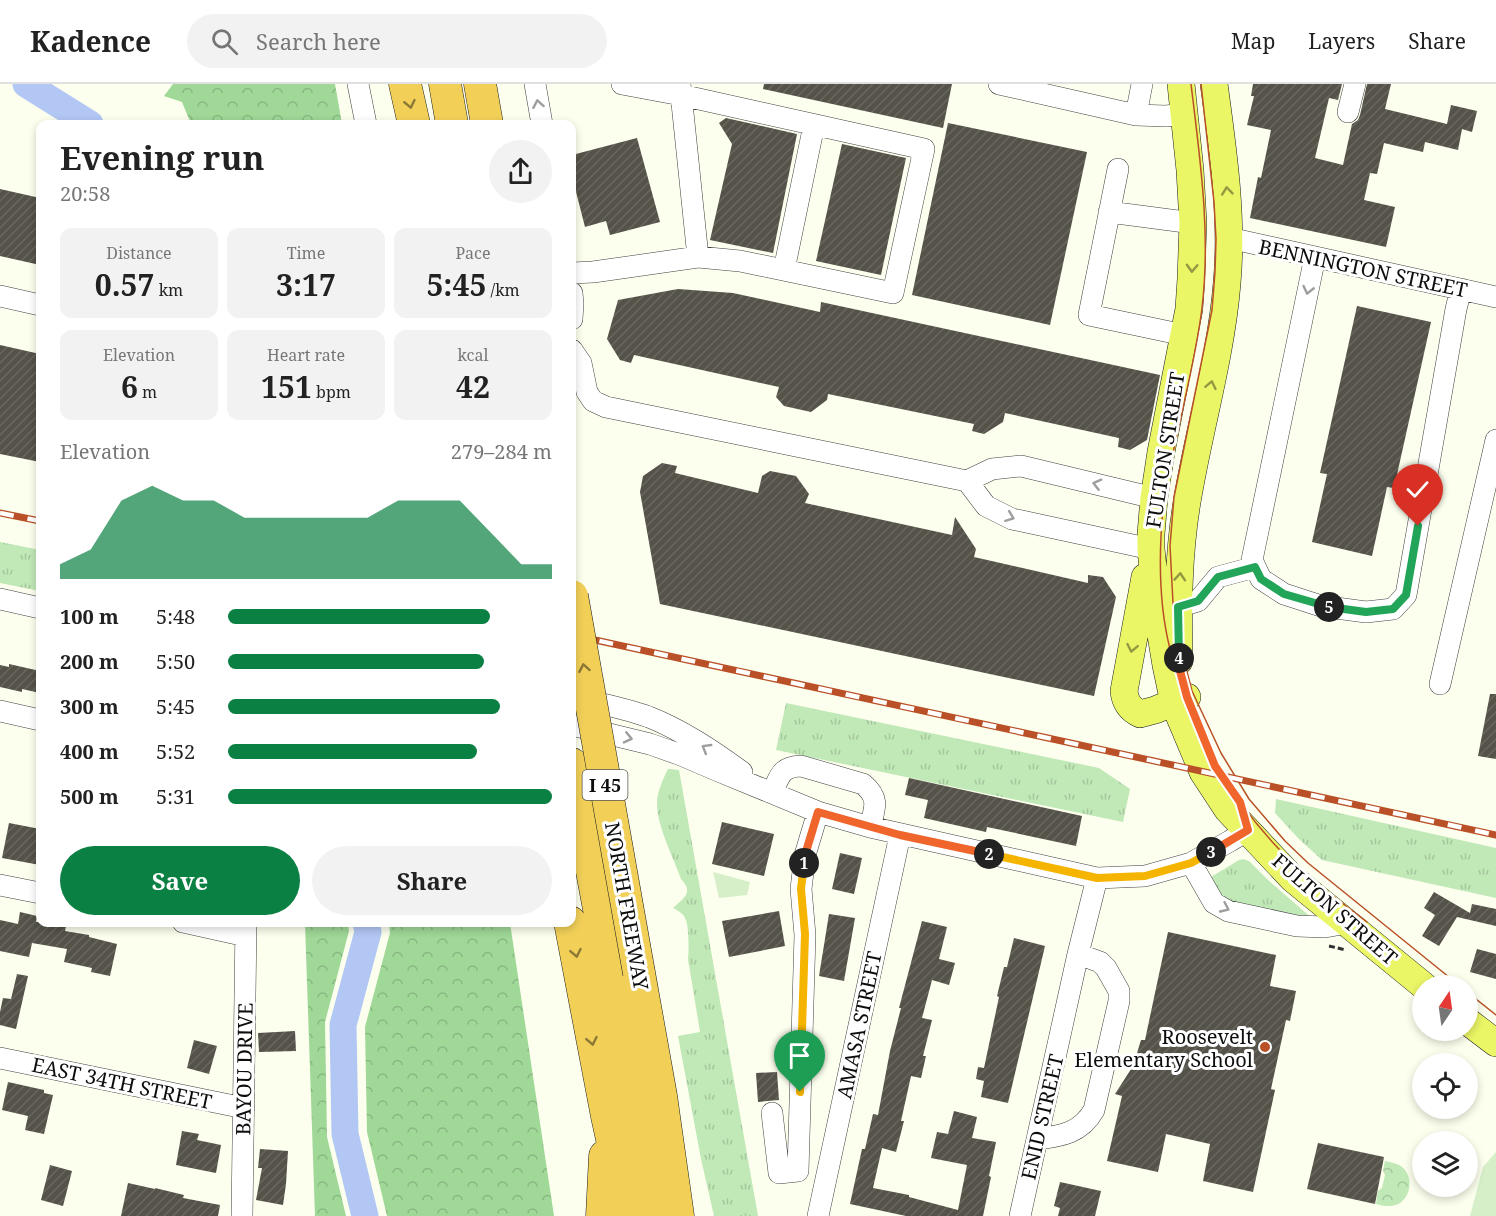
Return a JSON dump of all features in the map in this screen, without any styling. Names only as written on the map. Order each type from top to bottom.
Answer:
[{"type":"highway","points":[[405,84],[413,120]]},
{"type":"highway","points":[[445,84],[451,120]]},
{"type":"highway","points":[[480,84],[486,120]]},
{"type":"highway","name":"NORTH FREEWAY","points":[[576,624],[625,973],[652,1216]]},
{"type":"highway","name":"NORTH FREEWAY","points":[[576,780],[625,973],[661,1096],[678,1216]]},
{"type":"highway","points":[[571,927],[607,1116],[629,1216]]},
{"type":"highway","points":[[661,1096],[699,1216]]},
{"type":"highway","points":[[602,1216],[607,1116]]},
{"type":"main road","name":"FULTON STREET","points":[[1181,84],[1193,223],[1191,279],[1189,309],[1154,498],[1151,549],[1166,665],[1203,772],[1228,810],[1293,879],[1412,976]]},
{"type":"main road","name":"FULTON STREET","points":[[1180,700],[1178,607],[1182,535],[1219,346],[1227,284],[1229,238],[1226,179],[1214,84]]},
{"type":"main road","points":[[1151,549],[1124,691],[1125,697],[1130,707],[1140,714],[1180,700]]},
{"type":"main road","points":[[1478,1030],[1496,1044]]},
{"type":"street","points":[[358,84],[365,120]]},
{"type":"street","points":[[535,84],[541,120]]},
{"type":"street","points":[[576,273],[698,257],[740,261],[893,293],[924,149],[814,125],[681,89],[622,84]]},
{"type":"street","points":[[999,84],[1136,115],[1184,114]]},
{"type":"street","points":[[1136,115],[1142,84]]},
{"type":"street","points":[[1348,112],[1355,84]]},
{"type":"street","points":[[681,89],[698,257]]},
{"type":"street","points":[[784,270],[814,125]]},
{"type":"street","points":[[1118,169],[1089,315],[1184,335]]},
{"type":"street","points":[[1109,212],[1193,223]]},
{"type":"street","name":"BENNINGTON STREET","points":[[1229,238],[1496,297]]},
{"type":"street","points":[[1316,257],[1252,560],[1261,579],[1284,594],[1322,606],[1366,612],[1393,609],[1406,595],[1461,290]]},
{"type":"street","points":[[0,296],[36,304]]},
{"type":"street","points":[[576,356],[581,363],[587,392],[593,401],[606,407],[967,481],[992,469],[1022,466],[1154,498]]},
{"type":"street","points":[[1440,684],[1496,440]]},
{"type":"street","points":[[967,481],[986,506],[1012,519],[1151,549]]},
{"type":"street","points":[[1178,607],[1198,601],[1218,577],[1255,567]]},
{"type":"street","points":[[0,599],[36,607]]},
{"type":"street","points":[[576,698],[628,710],[673,728],[723,758],[772,793]]},
{"type":"street","points":[[0,711],[36,719]]},
{"type":"street","points":[[576,726],[650,744],[681,755],[818,812],[900,835],[1097,878],[1145,876],[1191,863],[1248,830]]},
{"type":"street","points":[[772,793],[782,773],[791,766],[801,766],[863,784],[870,790],[875,806],[870,827]]},
{"type":"street","points":[[772,1113],[779,1173],[798,1171],[805,934],[801,889],[805,855],[818,812]]},
{"type":"street","name":"AMASA STREET","points":[[818,1216],[900,835]]},
{"type":"street","points":[[1191,863],[1214,903],[1228,911],[1297,926],[1325,927],[1348,922]]},
{"type":"street","name":"ENID STREET","points":[[1020,1216],[1097,878]]},
{"type":"street","points":[[0,885],[36,892]]},
{"type":"street","points":[[228,927],[246,929]]},
{"type":"street","name":"BAYOU DRIVE","points":[[242,1216],[246,929]]},
{"type":"street","points":[[1037,1139],[1063,1136],[1088,1121],[1094,1110],[1119,1001],[1119,992],[1106,968],[1100,962],[1078,954]]},
{"type":"street","name":"EAST 34TH STREET","points":[[0,1058],[244,1108]]},
{"type":"green space","points":[[173,84],[335,84],[341,120],[189,120],[182,102],[164,96]]},
{"type":"green space","points":[[0,542],[36,549],[36,590],[0,583]]},
{"type":"green space","points":[[786,703],[1099,768],[1130,789],[1123,822],[776,750]]},
{"type":"green space","points":[[668,769],[679,770],[758,1216],[714,1216],[701,1159],[678,1036],[700,1032],[688,959],[686,921],[680,912],[673,908],[686,895],[687,888],[681,879],[666,840],[657,810],[658,793]]},
{"type":"green space","points":[[1276,799],[1496,848],[1496,898],[1322,860],[1275,813]]},
{"type":"green space","points":[[1239,860],[1249,861],[1314,920],[1223,899],[1211,877]]},
{"type":"green space","points":[[713,872],[750,882],[747,895],[719,898]]},
{"type":"green space","points":[[305,927],[348,927],[325,1022],[327,1137],[346,1216],[315,1216]]},
{"type":"green space","points":[[389,927],[511,927],[554,1216],[387,1216],[367,1132],[365,1027],[390,933]]},
{"type":"green space","points":[[1496,1152],[1496,1216],[1470,1216],[1475,1197],[1478,1197],[1478,1186],[1483,1167]]},
{"type":"green space","points":[[1385,1161],[1399,1165],[1408,1174],[1410,1186],[1408,1192],[1401,1202],[1393,1206],[1376,1204],[1378,1191],[1382,1188],[1385,1175],[1383,1170]]},
{"type":"building","points":[[764,84],[952,84],[943,128],[763,89]]},
{"type":"building","points":[[1253,84],[1342,84],[1338,100],[1329,98],[1315,158],[1343,165],[1352,124],[1358,120],[1360,115],[1367,84],[1391,84],[1385,109],[1447,124],[1451,105],[1477,111],[1472,132],[1462,129],[1458,150],[1425,142],[1423,152],[1384,143],[1377,174],[1370,173],[1364,200],[1395,207],[1386,247],[1250,218],[1271,130],[1247,125],[1254,96],[1251,96]]},
{"type":"building","points":[[726,118],[797,134],[773,253],[710,240],[732,144],[719,123]]},
{"type":"building","points":[[948,123],[1087,152],[1050,325],[912,295]]},
{"type":"building","points":[[637,138],[660,222],[610,235],[606,221],[585,227],[576,192],[576,154]]},
{"type":"building","points":[[842,144],[906,158],[881,275],[816,261]]},
{"type":"building","points":[[0,189],[36,197],[36,264],[0,256]]},
{"type":"building","points":[[678,289],[733,293],[820,312],[821,302],[1160,375],[1147,440],[1130,450],[1118,447],[1119,438],[1005,413],[1003,422],[984,434],[972,431],[974,424],[828,394],[827,400],[811,412],[784,406],[776,397],[779,387],[634,355],[631,363],[620,360],[607,339],[618,300]]},
{"type":"building","points":[[1357,306],[1431,322],[1394,488],[1387,487],[1372,556],[1312,542],[1327,474],[1320,473]]},
{"type":"building","points":[[0,345],[36,353],[36,461],[0,454]]},
{"type":"building","points":[[662,463],[677,466],[675,473],[758,493],[762,476],[770,471],[796,476],[809,494],[805,503],[952,535],[955,517],[976,549],[974,557],[1088,583],[1088,575],[1103,577],[1116,597],[1094,696],[660,604],[640,492],[643,476]]},
{"type":"building","points":[[9,664],[36,670],[36,692],[22,689],[22,692],[0,687],[0,665],[9,667]]},
{"type":"building","points":[[1490,694],[1496,694],[1496,759],[1478,756]]},
{"type":"building","points":[[909,778],[1082,816],[1076,846],[987,827],[986,832],[924,818],[928,800],[905,795]]},
{"type":"building","points":[[722,822],[774,834],[764,876],[712,864]]},
{"type":"building","points":[[9,823],[36,828],[36,864],[2,858]]},
{"type":"building","points":[[840,853],[862,858],[854,894],[832,889]]},
{"type":"building","points":[[1434,892],[1470,913],[1472,904],[1496,909],[1496,926],[1457,917],[1439,946],[1422,936],[1435,915],[1424,908]]},
{"type":"building","points":[[779,911],[785,946],[729,957],[722,921]]},
{"type":"building","points":[[20,912],[36,916],[36,927],[66,927],[65,931],[89,935],[89,937],[117,944],[110,976],[91,972],[92,968],[64,962],[67,949],[32,943],[29,957],[0,951],[0,920],[18,924]]},
{"type":"building","points":[[829,914],[855,918],[844,981],[819,976]]},
{"type":"building","points":[[922,921],[947,927],[939,959],[955,963],[949,985],[932,980],[922,1018],[932,1020],[923,1056],[926,1056],[921,1078],[911,1076],[901,1121],[904,1121],[896,1152],[882,1148],[873,1188],[909,1195],[909,1197],[958,1210],[967,1165],[931,1158],[937,1132],[948,1134],[954,1111],[977,1117],[972,1138],[996,1142],[983,1216],[906,1216],[850,1204],[862,1149],[865,1149],[873,1114],[878,1115],[901,1008],[899,1008]]},
{"type":"building","points":[[1168,932],[1276,955],[1270,986],[1296,991],[1290,1021],[1286,1020],[1271,1089],[1275,1090],[1253,1192],[1203,1181],[1210,1144],[1166,1134],[1158,1172],[1107,1161],[1122,1096],[1115,1094],[1133,1066],[1141,1040],[1145,1040]]},
{"type":"building","points":[[1014,938],[1045,946],[1008,1103],[981,1097],[984,1081],[976,1079],[978,1067],[984,1068],[999,997],[997,996]]},
{"type":"building","points":[[1477,949],[1496,954],[1496,979],[1470,972]]},
{"type":"building","points":[[17,974],[28,976],[16,1029],[0,1025],[0,1012],[3,998],[11,999]]},
{"type":"building","points":[[295,1031],[296,1051],[259,1052],[258,1033]]},
{"type":"building","points":[[194,1040],[217,1046],[209,1074],[187,1068]]},
{"type":"building","points":[[777,1072],[779,1100],[758,1102],[756,1073]]},
{"type":"building","points":[[8,1082],[44,1090],[44,1093],[53,1095],[44,1134],[25,1130],[28,1116],[2,1110]]},
{"type":"building","points":[[182,1131],[199,1134],[197,1140],[221,1145],[216,1173],[176,1165]]},
{"type":"building","points":[[1318,1143],[1384,1157],[1375,1204],[1307,1189]]},
{"type":"building","points":[[260,1149],[288,1151],[283,1205],[256,1200],[262,1168],[258,1168]]},
{"type":"building","points":[[50,1165],[72,1171],[63,1206],[41,1200]]},
{"type":"building","points":[[1060,1182],[1101,1191],[1095,1216],[1058,1216],[1060,1208],[1054,1206]]},
{"type":"building","points":[[128,1183],[220,1205],[218,1216],[121,1216]]},
{"type":"waterway","points":[[26,84],[84,120]]},
{"type":"waterway","points":[[365,1216],[345,1134],[343,1025],[368,932],[367,927]]},
{"type":"tram line","points":[[1191,84],[1205,224],[1204,280],[1196,345],[1164,498],[1161,574],[1166,631],[1187,703],[1211,755],[1241,804],[1288,858],[1367,922]]},
{"type":"tram line","points":[[1201,84],[1214,202],[1215,272],[1212,310],[1174,497],[1170,546],[1177,633],[1192,691],[1221,753],[1249,799],[1285,841],[1308,863],[1446,975]]},
{"type":"tram line","points":[[1478,1001],[1496,1015]]},
{"type":"railway","points":[[0,513],[36,520]]},
{"type":"railway","points":[[576,636],[1496,835]]},
{"type":"place","name":"Roosevelt Elementary School","points":[[1265,1047]]},
{"type":"route","points":[[800,1092],[805,934],[801,889],[805,855],[818,812],[900,835],[1097,878],[1145,876],[1191,863],[1248,830],[1240,802],[1215,766],[1187,697],[1179,667],[1178,607],[1198,601],[1218,577],[1255,567],[1261,579],[1284,594],[1322,606],[1366,612],[1393,609],[1406,595],[1418,526]]}]
